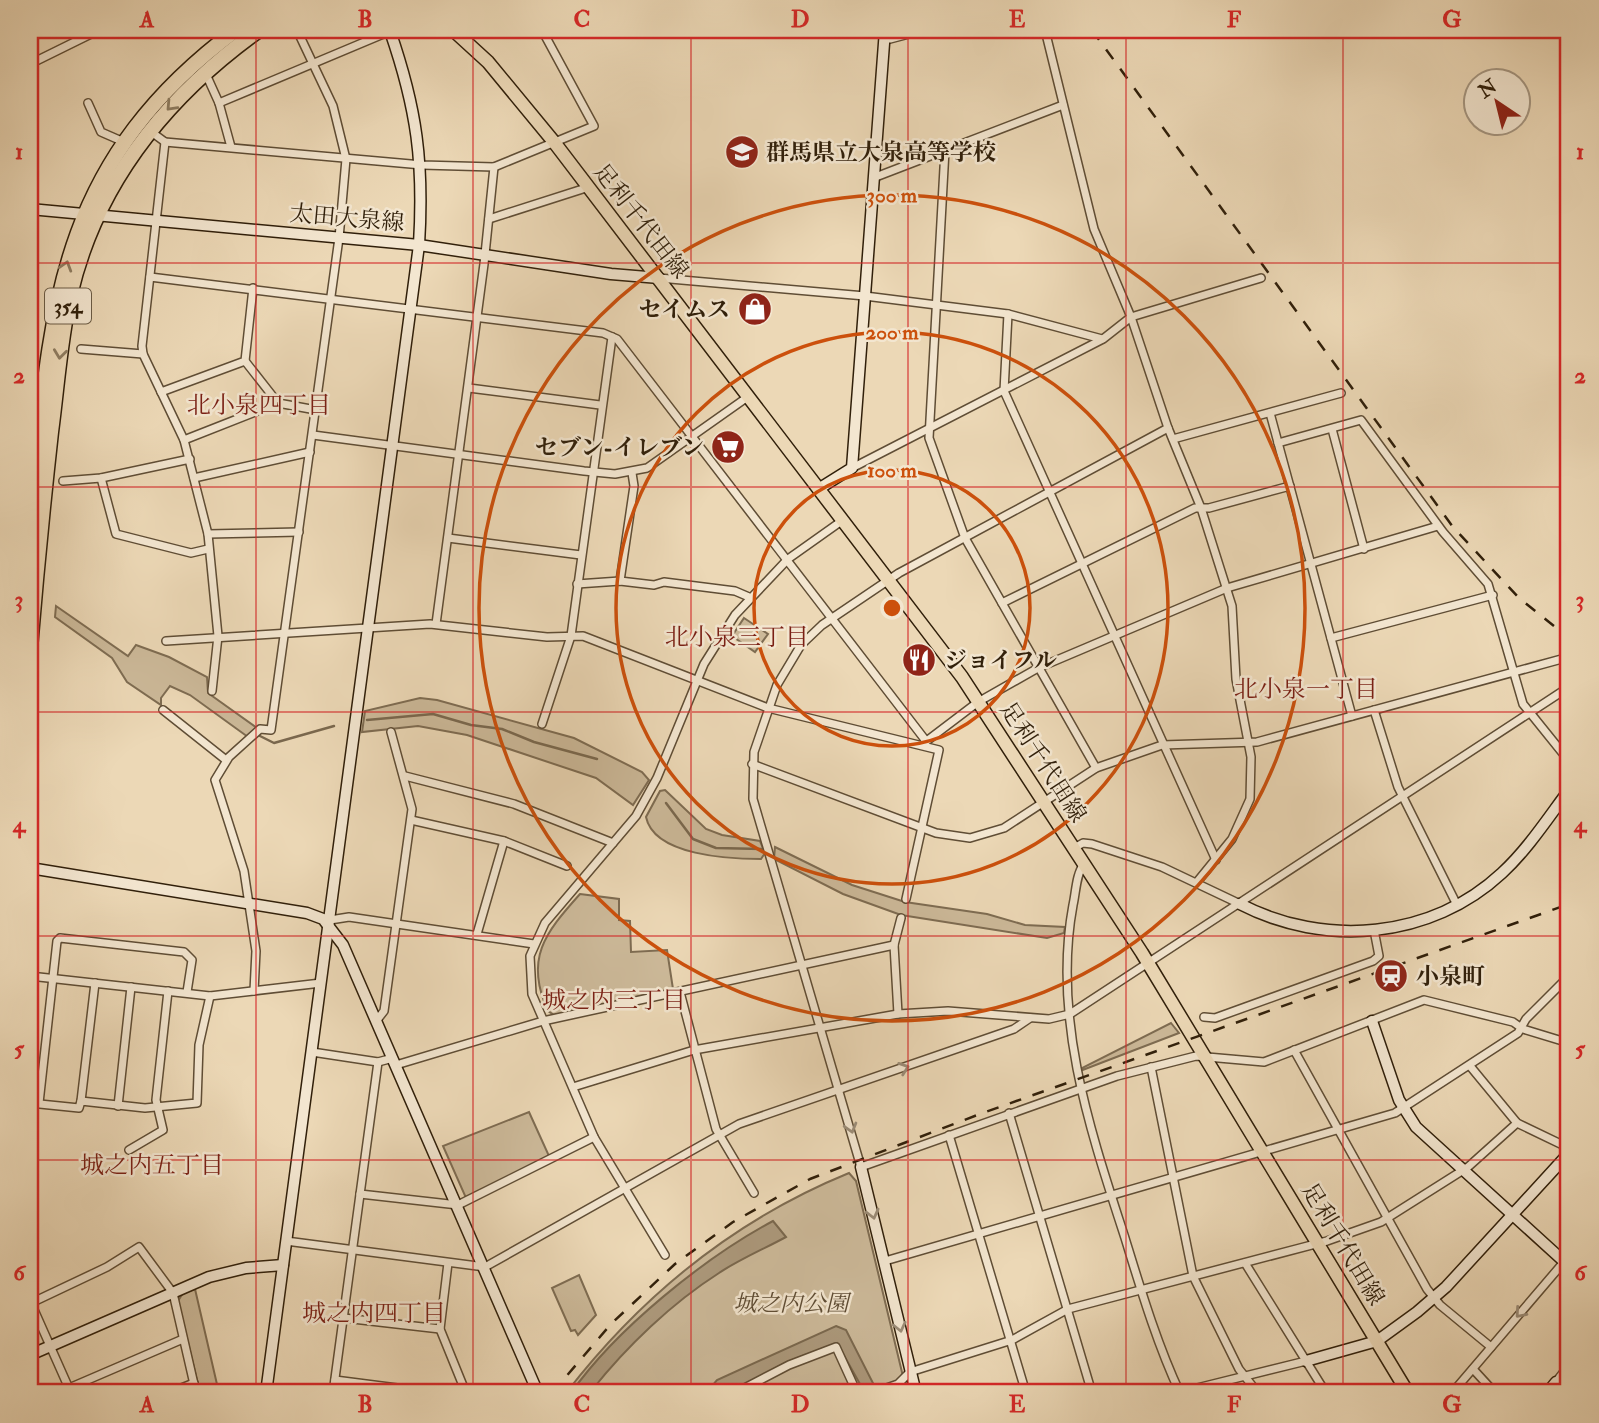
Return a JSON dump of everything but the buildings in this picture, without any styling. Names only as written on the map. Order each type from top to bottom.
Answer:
[{"type":"highway","name":"354","points":[[30,527],[52,319],[66,263],[124,142],[177,78],[236,30]]},
{"type":"highway","name":"354","points":[[30,648],[63,331],[90,216],[149,131],[205,72],[260,30]]},
{"type":"main road","name":"足利千代田線","points":[[453,30],[488,62],[554,142],[889,579],[978,702],[1084,863],[1205,1056],[1409,1393]]},
{"type":"street","points":[[30,64],[99,30]]},
{"type":"street","points":[[254,991],[257,951],[244,871],[216,782],[226,760],[260,729],[271,730],[340,238],[346,159],[333,106],[296,30]]},
{"type":"street","points":[[219,103],[391,30],[411,96],[422,165],[418,245],[411,308],[265,1393]]},
{"type":"street","points":[[149,131],[165,142],[422,165],[494,167],[594,126],[541,30]]},
{"type":"street","points":[[852,468],[873,178],[887,34],[924,30]]},
{"type":"street","points":[[1045,30],[1094,229],[1131,317],[1168,428],[1201,508],[1234,617],[1236,679],[1249,740],[1250,799],[1241,824],[1197,882]]},
{"type":"street","points":[[205,72],[219,103],[231,147]]},
{"type":"street","points":[[88,103],[100,132],[124,142]]},
{"type":"street","points":[[873,178],[1063,105]]},
{"type":"street","points":[[165,142],[143,354],[184,440],[208,534],[218,636],[212,691]]},
{"type":"street","points":[[945,150],[927,431],[965,538],[1096,768]]},
{"type":"street","points":[[436,624],[469,388],[494,167]]},
{"type":"street","points":[[489,219],[589,187]]},
{"type":"street","name":"太田大泉線","points":[[30,209],[418,245],[611,274],[659,278]]},
{"type":"street","points":[[150,277],[411,308],[612,337],[621,343],[788,559],[923,743]]},
{"type":"street","points":[[659,278],[865,296],[1008,314],[1102,339]]},
{"type":"street","points":[[820,488],[852,468],[1102,339],[1131,317],[1261,278]]},
{"type":"street","points":[[253,288],[245,361],[278,402]]},
{"type":"street","points":[[1008,314],[1004,391],[1216,860]]},
{"type":"street","points":[[542,724],[571,636],[600,405],[612,337]]},
{"type":"street","points":[[81,349],[143,354]]},
{"type":"street","points":[[161,391],[245,361]]},
{"type":"street","points":[[469,388],[600,405]]},
{"type":"street","points":[[1173,439],[1341,393]]},
{"type":"street","points":[[313,435],[592,472],[632,473],[655,464],[749,396]]},
{"type":"street","points":[[184,440],[278,402],[316,410]]},
{"type":"street","points":[[1270,413],[1352,716]]},
{"type":"street","points":[[1278,443],[1362,419],[1438,526],[1488,584],[1523,704],[1569,761]]},
{"type":"street","points":[[916,1393],[840,1090],[756,815],[751,782],[752,764],[768,708],[784,671],[797,652],[832,617],[889,579],[1168,428]]},
{"type":"street","points":[[1332,429],[1364,549]]},
{"type":"street","points":[[194,478],[310,452]]},
{"type":"street","points":[[63,481],[102,478],[190,459]]},
{"type":"street","points":[[620,581],[634,485],[632,473]]},
{"type":"street","points":[[102,478],[116,534],[186,552],[208,549]]},
{"type":"street","points":[[1002,603],[1201,508],[1290,486]]},
{"type":"street","points":[[665,1255],[594,1137],[543,1021],[530,979],[534,944],[545,923],[636,816],[657,778],[697,680],[723,631],[749,597],[788,559],[843,520]]},
{"type":"street","points":[[923,743],[978,702],[1038,668],[1227,588],[1438,526]]},
{"type":"street","points":[[208,534],[299,532]]},
{"type":"street","points":[[448,538],[581,555]]},
{"type":"street","points":[[578,584],[620,581],[701,587],[735,591],[749,597]]},
{"type":"street","points":[[1331,638],[1493,595]]},
{"type":"street","points":[[166,641],[286,631],[436,624],[547,637],[592,637],[768,708],[923,743],[939,750],[906,899]]},
{"type":"street","points":[[752,764],[921,827],[955,837],[988,835],[1096,768],[1162,745],[1249,740],[1256,742],[1569,657]]},
{"type":"street","points":[[573,1087],[694,1050],[898,1014],[948,1011],[1030,1018],[1070,1014],[1569,687]]},
{"type":"street","points":[[163,710],[226,760]]},
{"type":"street","points":[[1374,710],[1403,796],[1457,905]]},
{"type":"street","points":[[377,1020],[384,1011],[411,820],[411,799],[391,732]]},
{"type":"street","points":[[405,776],[514,804],[613,843]]},
{"type":"street","points":[[1074,848],[1083,843],[1092,844],[1197,882],[1240,904],[1297,926],[1323,931],[1374,930],[1419,920],[1457,905],[1510,865],[1569,790]]},
{"type":"street","points":[[411,820],[503,841],[567,866]]},
{"type":"street","points":[[477,934],[503,841]]},
{"type":"street","points":[[1084,863],[1068,936],[1070,1014],[1075,1066],[1111,1195],[1142,1290],[1180,1392]]},
{"type":"street","points":[[30,869],[307,913],[329,923],[343,945],[377,1020],[485,1267],[536,1392]]},
{"type":"street","points":[[329,923],[344,917],[534,944]]},
{"type":"street","points":[[898,1014],[894,945],[901,918]]},
{"type":"street","points":[[1204,1017],[1215,1018],[1373,961],[1379,956],[1374,930]]},
{"type":"street","points":[[39,1103],[57,941],[60,939],[184,952],[192,960],[187,992]]},
{"type":"street","points":[[312,1052],[377,1062],[395,1062],[543,1021],[894,945]]},
{"type":"street","points":[[30,976],[210,996],[321,983]]},
{"type":"street","points":[[885,1261],[1404,1110],[1523,1028],[1526,1019],[1569,976]]},
{"type":"street","points":[[30,1102],[79,1108],[95,983]]},
{"type":"street","points":[[118,1105],[131,987]]},
{"type":"street","points":[[129,1150],[163,1130],[156,1108],[168,991]]},
{"type":"street","points":[[680,992],[719,1135],[754,1194]]},
{"type":"street","points":[[81,1101],[156,1108],[197,1103],[199,1045],[210,996]]},
{"type":"street","points":[[861,1167],[1081,1088],[1151,1067],[1205,1056],[1261,1062],[1426,1000],[1513,1022],[1523,1028],[1569,1043]]},
{"type":"street","points":[[286,1241],[485,1267],[750,1120],[1014,1029],[1030,1018]]},
{"type":"street","points":[[1372,1021],[1404,1110],[1425,1136],[1512,1215],[1568,1261],[1452,1393]]},
{"type":"street","points":[[1294,1050],[1434,1298],[1491,1347]]},
{"type":"street","points":[[333,1393],[377,1062]]},
{"type":"street","points":[[1470,1066],[1517,1123],[1569,1148]]},
{"type":"street","points":[[1151,1067],[1193,1276],[1244,1376],[1258,1393]]},
{"type":"street","points":[[1009,1113],[1092,1393]]},
{"type":"street","points":[[881,1390],[898,1384],[910,1372],[1012,1340],[1068,1309],[1318,1243],[1387,1219],[1463,1171],[1517,1123]]},
{"type":"street","points":[[949,1135],[1026,1393]]},
{"type":"street","points":[[360,1194],[458,1205],[594,1137]]},
{"type":"street","points":[[1143,1393],[1180,1392],[1377,1341],[1434,1298],[1569,1153]]},
{"type":"street","points":[[183,1339],[70,1390],[31,1305],[32,1301],[107,1268],[139,1247],[173,1293],[196,1393]]},
{"type":"street","points":[[448,1263],[440,1329],[466,1393]]},
{"type":"street","points":[[1245,1263],[1326,1393]]},
{"type":"street","points":[[30,1355],[173,1293],[229,1272],[283,1265]]},
{"type":"street","points":[[344,1318],[440,1329]]},
{"type":"street","points":[[735,1393],[789,1365],[836,1347],[857,1393]]},
{"type":"street","points":[[1547,1393],[1569,1365]]},
{"type":"street","points":[[1473,1369],[1495,1393]]},
{"type":"street","points":[[335,1380],[436,1393]]},
{"type":"street","points":[[169,1393],[194,1383]]},
{"type":"green space","points":[[56,606],[128,656],[136,645],[169,657],[207,677],[208,693],[257,728],[248,737],[190,695],[170,686],[161,698],[161,705],[127,682],[112,658],[55,617]]},
{"type":"green space","points":[[744,618],[768,634],[755,652],[732,636]]},
{"type":"green space","points":[[420,698],[437,700],[574,738],[642,772],[649,780],[633,805],[596,778],[467,735],[418,726],[362,732],[365,711]]},
{"type":"green space","points":[[665,790],[706,829],[722,835],[760,841],[765,853],[761,859],[695,853],[663,840],[652,830],[646,817],[660,791]]},
{"type":"green space","points":[[775,847],[852,885],[905,902],[987,914],[1025,925],[1065,927],[1064,933],[1047,938],[901,915],[843,894],[774,859]]},
{"type":"green space","points":[[580,894],[619,899],[619,920],[630,921],[631,952],[667,950],[673,989],[554,1015],[548,1011],[541,993],[538,961],[548,934]]},
{"type":"green space","points":[[1171,1023],[1179,1033],[1080,1071],[1080,1069]]},
{"type":"green space","points":[[529,1112],[549,1156],[466,1198],[443,1146]]},
{"type":"green space","name":"城之内公園","points":[[849,1173],[856,1181],[907,1393],[566,1393],[626,1324],[692,1264],[767,1214]]},
{"type":"green space","points":[[579,1275],[596,1315],[578,1335],[575,1330],[571,1331],[552,1288]]},
{"type":"green space","points":[[195,1289],[219,1393],[200,1393],[178,1301],[183,1293]]},
{"type":"shaded area","points":[[773,1221],[786,1237],[727,1268],[684,1298],[620,1357],[592,1390],[593,1393],[571,1393],[612,1344],[663,1297],[719,1254]]},
{"type":"shaded area","points":[[836,1326],[846,1330],[878,1393],[865,1393],[837,1343],[787,1362],[729,1393],[706,1393],[717,1380]]},
{"type":"waterway","points":[[367,720],[433,714],[471,725],[502,729],[534,742],[597,759]]},
{"type":"waterway","points":[[260,736],[274,743],[334,726]]},
{"type":"waterway","points":[[666,803],[693,839],[716,848],[762,849]]},
{"type":"railway","points":[[1092,30],[1453,527],[1519,598],[1569,638]]},
{"type":"railway","points":[[552,1393],[611,1324],[675,1264],[733,1222],[810,1179],[980,1114],[1569,904]]},
{"type":"place","name":"群馬県立大泉高等学校","points":[[742,152]]},
{"type":"place","name":"セイムス","points":[[755,309]]},
{"type":"place","name":"セブン-イレブン","points":[[728,447]]},
{"type":"place","name":"ジョイフル","points":[[919,660]]},
{"type":"place","name":"小泉町","points":[[1391,976]]},
{"type":"district","name":"北小泉四丁目","points":[[259,405]]},
{"type":"district","name":"北小泉三丁目","points":[[737,637]]},
{"type":"district","name":"北小泉一丁目","points":[[1306,689]]},
{"type":"district","name":"城之内三丁目","points":[[614,1000]]},
{"type":"district","name":"城之内五丁目","points":[[152,1165]]},
{"type":"district","name":"城之内四丁目","points":[[374,1313]]}]
